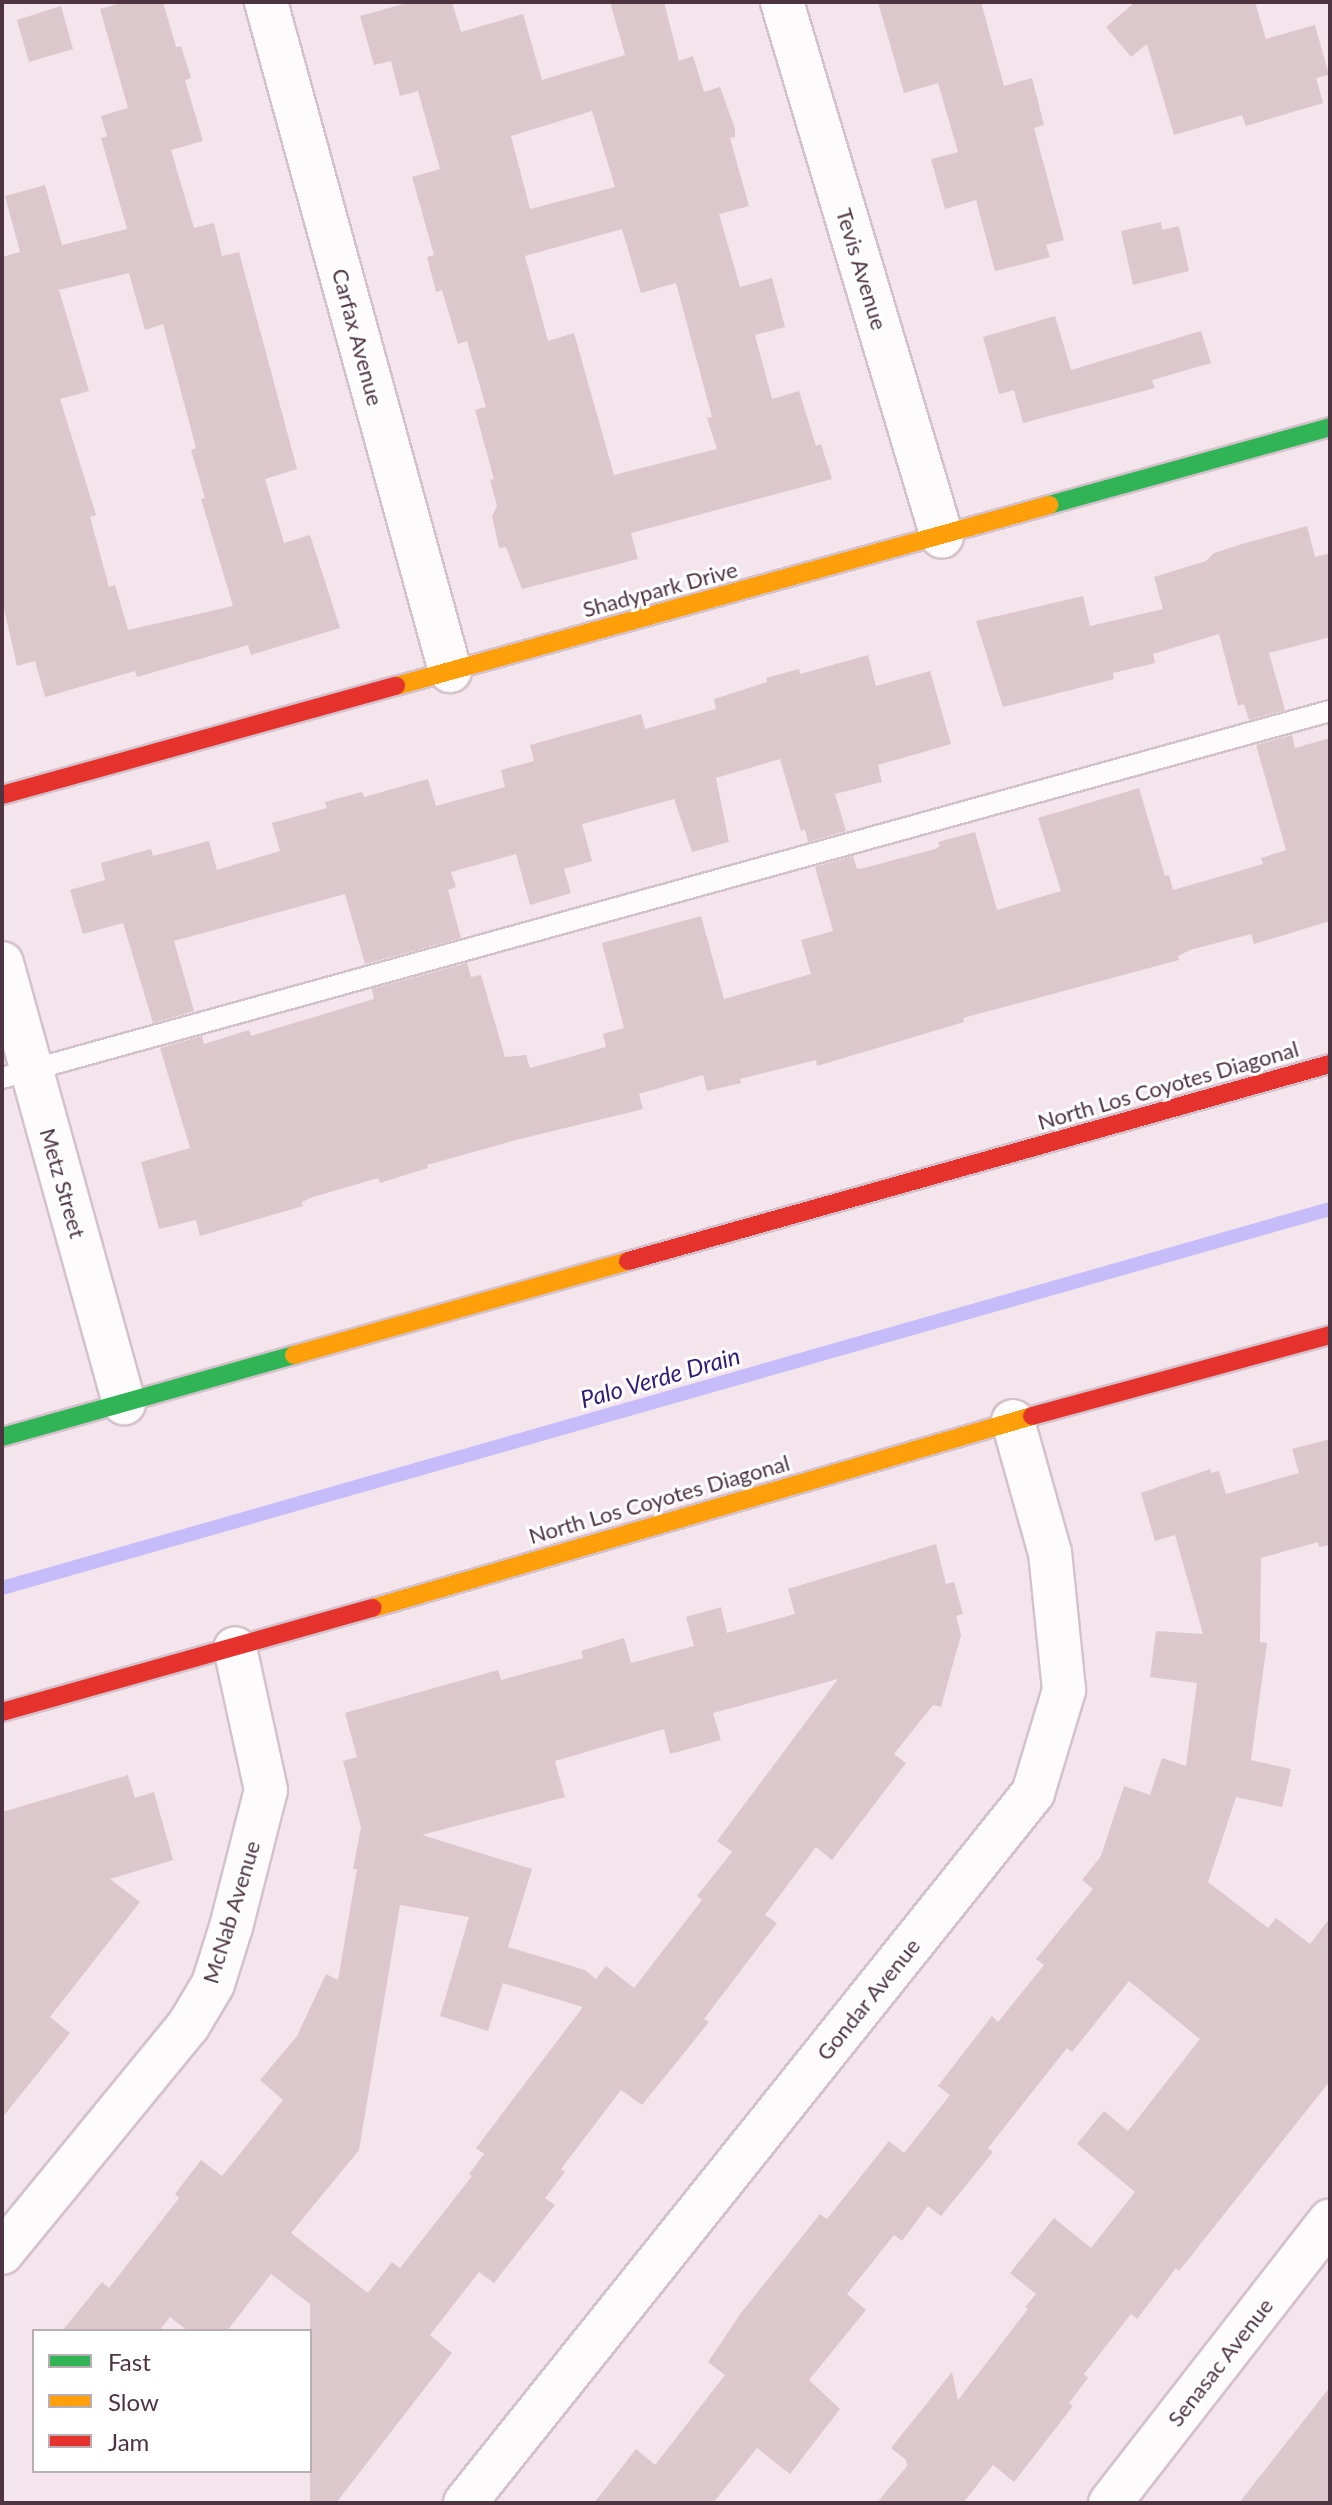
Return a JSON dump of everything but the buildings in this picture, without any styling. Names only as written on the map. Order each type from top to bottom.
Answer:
[{"type":"street","name":"Carfax Avenue","points":[[266,2],[450,671]]},
{"type":"street","name":"Tevis Avenue","points":[[782,2],[942,537]]},
{"type":"street","name":"Shadypark Drive","points":[[2,795],[1330,427]]},
{"type":"street","name":"Metz Street","points":[[2,963],[17,1075],[124,1403]]},
{"type":"street","name":"North Los Coyotes Diagonal","points":[[2,1437],[1330,1064]]},
{"type":"street","name":"North Los Coyotes Diagonal","points":[[2,1712],[235,1648],[1013,1421],[1330,1335]]},
{"type":"street","name":"Gondar Avenue","points":[[465,2503],[1033,1793],[1064,1690],[1050,1553],[1013,1421]]},
{"type":"street","name":"McNab Avenue","points":[[2,2253],[188,2026],[213,1984],[266,1790],[235,1648]]},
{"type":"street","name":"Senasac Avenue","points":[[1110,2503],[1330,2220]]},
{"type":"lane","points":[[17,1075],[1330,711]]},
{"type":"waterway","name":"Palo Verde Drain","points":[[2,1588],[1330,1209]]},
{"type":"traffic: fast","points":[[1049,505],[1330,427]]},
{"type":"traffic: fast","points":[[2,1437],[294,1355]]},
{"type":"traffic: slow","points":[[396,686],[1049,505]]},
{"type":"traffic: slow","points":[[294,1355],[628,1261]]},
{"type":"traffic: slow","points":[[373,1608],[1032,1416]]},
{"type":"traffic: jam","points":[[2,795],[396,686]]},
{"type":"traffic: jam","points":[[628,1261],[1330,1064]]},
{"type":"traffic: jam","points":[[1032,1416],[1330,1335]]},
{"type":"traffic: jam","points":[[2,1712],[373,1608]]}]
